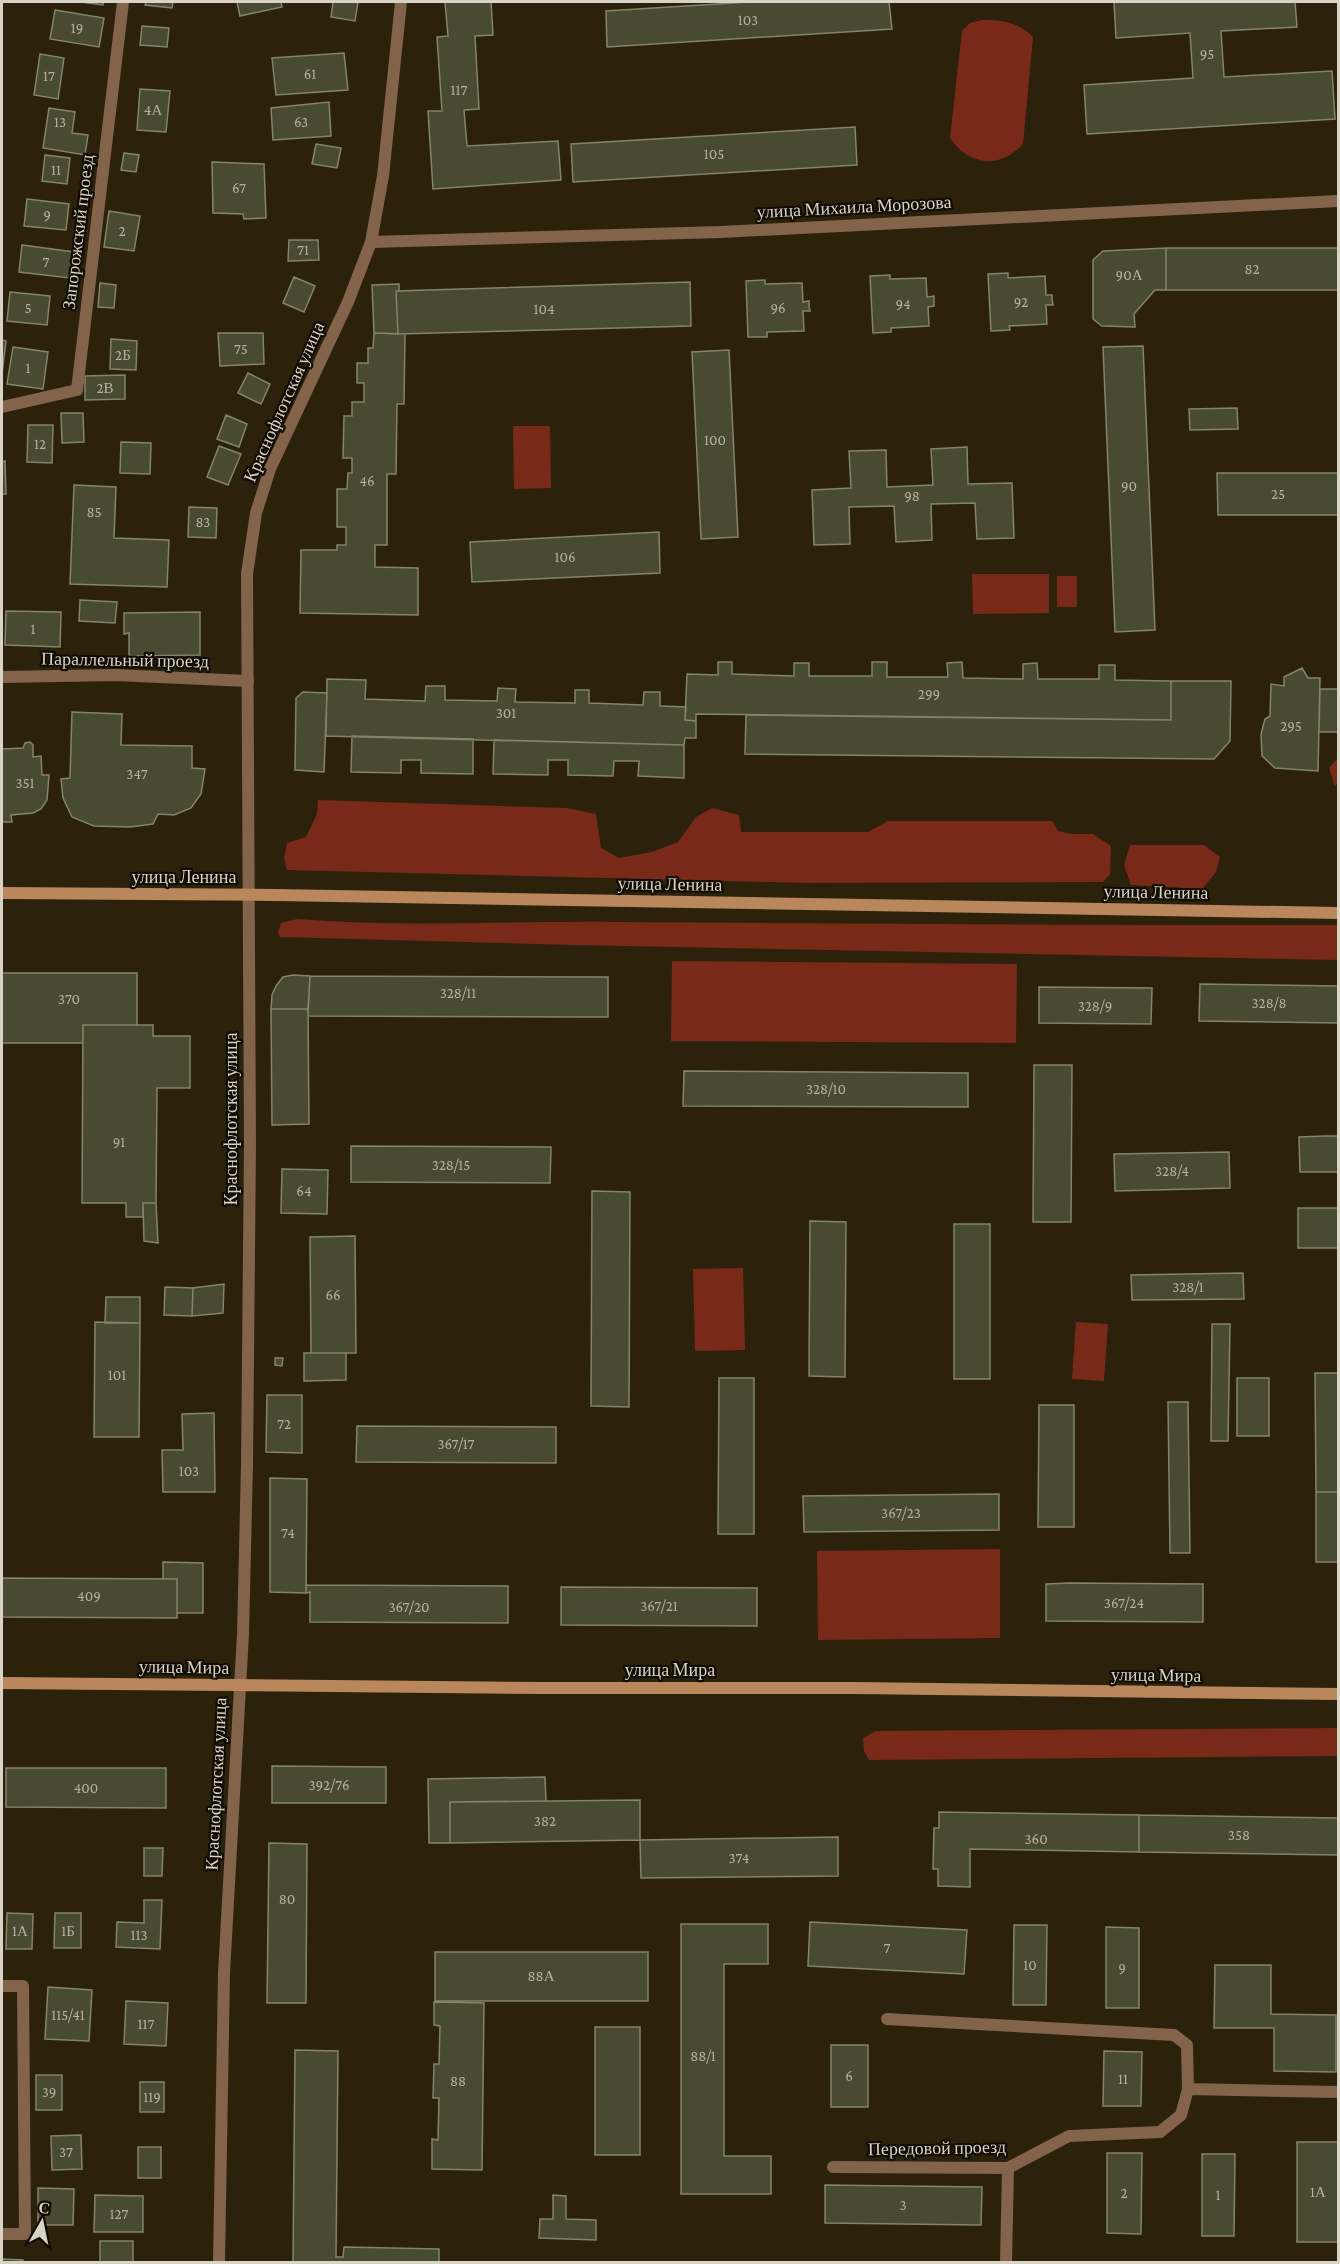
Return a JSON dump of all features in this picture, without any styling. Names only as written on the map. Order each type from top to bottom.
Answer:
[{"type":"main road","name":"улица Ленина","points":[[2,893],[1338,913]]},
{"type":"main road","name":"улица Мира","points":[[2,1683],[854,1688],[1338,1694]]},
{"type":"street","name":"Запорожский проезд","points":[[2,407],[77,390],[123,2]]},
{"type":"street","name":"Краснофлотская улица","points":[[219,2262],[224,1973],[245,1540],[249,1286],[250,895],[247,574],[256,513],[270,469],[348,302],[371,242],[383,176],[401,2]]},
{"type":"street","name":"улица Михаила Морозова","points":[[371,242],[721,232],[1338,201]]},
{"type":"street","name":"Параллельный проезд","points":[[2,677],[115,675],[248,681]]},
{"type":"street","points":[[2,1986],[23,1986],[25,2234],[2,2234]]},
{"type":"street","name":"Передовой проезд","points":[[833,2167],[1008,2168],[1069,2136],[1160,2132],[1181,2115],[1188,2089],[1187,2045],[1174,2035],[887,2019]]},
{"type":"street","points":[[1188,2089],[1338,2092]]},
{"type":"street","points":[[1006,2262],[1008,2168]]},
{"type":"shaded area","points":[[982,20],[1010,23],[1022,28],[1033,37],[1023,144],[1005,158],[985,161],[966,154],[950,138],[962,31],[970,23]]},
{"type":"shaded area","points":[[513,426],[550,426],[551,488],[514,489]]},
{"type":"shaded area","points":[[972,574],[1049,574],[1049,613],[973,614]]},
{"type":"shaded area","points":[[1057,576],[1077,576],[1077,607],[1057,607]]},
{"type":"shaded area","points":[[1338,758],[1338,783],[1335,786],[1329,768]]},
{"type":"shaded area","points":[[318,800],[566,808],[596,814],[601,848],[619,858],[652,852],[678,842],[696,817],[712,808],[739,815],[741,832],[868,832],[888,821],[1052,821],[1058,831],[1071,834],[1093,834],[1111,846],[1110,874],[1103,882],[808,883],[287,870],[284,858],[287,843],[306,837],[317,814]]},
{"type":"shaded area","points":[[1130,845],[1204,845],[1220,857],[1216,872],[1202,889],[1131,885],[1124,865]]},
{"type":"shaded area","points":[[297,919],[378,923],[1338,925],[1338,960],[280,937],[278,932],[281,923]]},
{"type":"shaded area","points":[[672,961],[1017,964],[1016,1043],[671,1041]]},
{"type":"shaded area","points":[[743,1268],[745,1350],[695,1351],[693,1269]]},
{"type":"shaded area","points":[[1076,1322],[1108,1324],[1104,1381],[1072,1379]]},
{"type":"shaded area","points":[[1000,1549],[1000,1638],[818,1640],[817,1551]]},
{"type":"shaded area","points":[[1338,1728],[1338,1756],[869,1760],[864,1751],[863,1738],[876,1731]]},
{"type":"building","points":[[81,2],[103,2],[103,5]]},
{"type":"building","points":[[146,2],[173,2],[172,8],[145,5]]},
{"type":"building","points":[[237,2],[281,2],[282,7],[240,16]]},
{"type":"building","points":[[333,2],[358,2],[355,21],[331,17]]},
{"type":"building","points":[[445,2],[491,2],[493,35],[475,36],[479,109],[464,110],[467,146],[558,141],[561,180],[433,189],[428,111],[442,111],[437,37],[448,36]]},
{"type":"building","points":[[750,2],[889,2],[892,29],[607,47],[606,11]]},
{"type":"building","points":[[1114,2],[1295,2],[1297,27],[1221,31],[1224,77],[1332,71],[1335,119],[1087,134],[1084,85],[1193,78],[1190,33],[1116,38]]},
{"type":"building","points":[[55,10],[104,18],[99,47],[50,39]]},
{"type":"building","points":[[142,26],[169,28],[167,47],[140,45]]},
{"type":"building","points":[[344,53],[348,90],[276,95],[272,58]]},
{"type":"building","points":[[40,54],[64,58],[58,99],[34,95]]},
{"type":"building","points":[[140,89],[170,91],[166,132],[137,130]]},
{"type":"building","points":[[329,102],[331,136],[273,140],[271,108]]},
{"type":"building","points":[[49,108],[75,112],[72,133],[88,135],[85,155],[43,148]]},
{"type":"building","points":[[855,127],[857,165],[573,182],[571,144]]},
{"type":"building","points":[[316,144],[341,148],[337,168],[312,164]]},
{"type":"building","points":[[124,153],[139,155],[136,172],[121,170]]},
{"type":"building","points":[[45,155],[70,158],[67,184],[42,181]]},
{"type":"building","points":[[212,162],[264,164],[266,218],[244,219],[243,214],[213,213]]},
{"type":"building","points":[[27,199],[69,204],[66,230],[24,226]]},
{"type":"building","points":[[109,211],[140,216],[134,251],[104,247]]},
{"type":"building","points":[[289,240],[318,240],[319,260],[288,261]]},
{"type":"building","points":[[22,245],[74,252],[70,278],[19,272]]},
{"type":"building","points":[[1166,248],[1338,248],[1338,290],[1166,290]]},
{"type":"building","points":[[1166,248],[1166,290],[1155,290],[1134,314],[1135,327],[1102,326],[1093,319],[1093,260],[1103,251]]},
{"type":"building","points":[[1008,273],[1008,278],[1045,276],[1046,295],[1052,295],[1053,305],[1046,305],[1047,324],[1009,326],[1010,330],[991,331],[988,274]]},
{"type":"building","points":[[890,275],[890,279],[926,278],[927,297],[934,296],[934,306],[928,307],[929,326],[891,328],[891,332],[873,333],[870,276]]},
{"type":"building","points":[[294,277],[315,286],[304,312],[283,303]]},
{"type":"building","points":[[765,280],[765,284],[802,283],[803,302],[809,301],[810,311],[803,311],[804,331],[767,332],[767,337],[748,337],[746,281]]},
{"type":"building","points":[[690,282],[691,326],[398,334],[396,291]]},
{"type":"building","points":[[100,283],[116,285],[114,308],[98,307]]},
{"type":"building","points":[[399,284],[399,291],[396,291],[398,334],[374,333],[372,285]]},
{"type":"building","points":[[10,292],[50,296],[47,325],[7,321]]},
{"type":"building","points":[[218,333],[263,333],[264,364],[220,366]]},
{"type":"building","points":[[374,333],[405,334],[404,404],[397,404],[396,474],[387,474],[387,545],[375,545],[375,567],[418,568],[418,615],[300,613],[301,550],[337,550],[337,545],[346,545],[346,527],[337,527],[337,489],[347,489],[348,473],[352,473],[352,458],[343,458],[344,416],[352,416],[352,402],[364,402],[364,383],[357,383],[357,363],[368,363],[368,348],[373,348]]},
{"type":"building","points":[[111,339],[137,341],[136,370],[110,369]]},
{"type":"building","points":[[2,340],[6,341],[2,374]]},
{"type":"building","points":[[1143,346],[1155,630],[1115,632],[1103,347]]},
{"type":"building","points":[[13,347],[48,352],[43,389],[7,384]]},
{"type":"building","points":[[729,350],[738,537],[701,539],[692,352]]},
{"type":"building","points":[[248,373],[270,384],[261,404],[238,393]]},
{"type":"building","points":[[125,375],[125,399],[85,400],[85,376]]},
{"type":"building","points":[[1237,408],[1238,429],[1190,430],[1189,409]]},
{"type":"building","points":[[61,413],[83,413],[84,442],[62,443]]},
{"type":"building","points":[[226,415],[247,424],[239,447],[217,439]]},
{"type":"building","points":[[28,425],[53,425],[52,463],[27,462]]},
{"type":"building","points":[[121,442],[151,443],[150,474],[120,473]]},
{"type":"building","points":[[219,446],[241,454],[228,485],[207,477]]},
{"type":"building","points":[[967,447],[968,484],[1012,483],[1014,538],[977,539],[975,503],[931,504],[932,540],[896,542],[894,506],[849,507],[850,544],[814,545],[812,490],[851,488],[849,451],[886,450],[887,487],[933,485],[931,449]]},
{"type":"building","points":[[5,461],[6,494],[2,494],[2,462]]},
{"type":"building","points":[[1217,473],[1338,473],[1338,515],[1218,515]]},
{"type":"building","points":[[74,485],[116,487],[114,538],[169,540],[167,587],[70,584]]},
{"type":"building","points":[[189,507],[217,508],[216,538],[188,537]]},
{"type":"building","points":[[659,532],[660,573],[472,582],[470,542]]},
{"type":"building","points":[[80,600],[117,602],[115,623],[79,621]]},
{"type":"building","points":[[6,611],[61,612],[60,647],[5,645]]},
{"type":"building","points":[[200,612],[200,655],[129,656],[129,633],[124,634],[124,613]]},
{"type":"building","points":[[718,662],[732,662],[732,674],[794,676],[794,663],[809,663],[809,676],[872,676],[872,662],[887,662],[887,677],[948,677],[947,663],[962,662],[963,678],[1023,679],[1023,664],[1037,663],[1038,679],[1099,679],[1099,665],[1115,665],[1115,680],[1171,681],[1171,720],[696,714],[696,721],[685,720],[687,674],[718,675]]},
{"type":"building","points":[[1302,668],[1308,678],[1320,678],[1318,771],[1275,768],[1262,756],[1261,734],[1265,719],[1270,716],[1271,684],[1284,686],[1284,677]]},
{"type":"building","points":[[327,679],[366,680],[365,699],[425,701],[426,686],[445,686],[445,700],[497,701],[498,688],[516,689],[515,702],[575,703],[575,690],[589,690],[589,703],[643,705],[644,692],[660,692],[660,706],[686,707],[685,720],[696,721],[696,738],[685,738],[684,745],[326,736]]},
{"type":"building","points":[[1171,681],[1231,681],[1230,741],[1214,759],[745,754],[746,715],[1171,720]]},
{"type":"building","points":[[1320,689],[1338,689],[1338,732],[1319,732]]},
{"type":"building","points":[[303,692],[327,693],[324,772],[295,770],[296,698]]},
{"type":"building","points":[[72,712],[122,714],[121,745],[192,746],[192,768],[205,769],[201,794],[191,808],[174,815],[158,814],[153,824],[130,827],[94,826],[72,817],[63,798],[61,779],[70,778]]},
{"type":"building","points":[[352,736],[473,739],[473,774],[421,773],[421,760],[401,760],[401,773],[351,772]]},
{"type":"building","points":[[494,740],[684,745],[684,778],[638,776],[639,761],[614,761],[613,776],[568,775],[568,760],[548,760],[548,775],[493,774]]},
{"type":"building","points":[[30,742],[33,745],[33,757],[41,756],[42,775],[49,775],[47,800],[41,809],[33,813],[11,815],[12,822],[2,822],[2,749],[23,748],[25,743]]},
{"type":"building","points":[[2,973],[137,973],[137,1025],[83,1025],[83,1043],[2,1043]]},
{"type":"building","points":[[310,976],[308,1009],[271,1009],[272,995],[276,986],[283,977]]},
{"type":"building","points":[[310,976],[608,977],[608,1017],[308,1016]]},
{"type":"building","points":[[1200,984],[1338,986],[1338,1023],[1199,1021]]},
{"type":"building","points":[[1039,987],[1152,988],[1151,1024],[1039,1023]]},
{"type":"building","points":[[271,1009],[308,1009],[309,1124],[272,1125]]},
{"type":"building","points":[[83,1025],[153,1025],[153,1036],[190,1036],[190,1088],[157,1088],[156,1203],[143,1203],[143,1217],[126,1217],[126,1203],[82,1203]]},
{"type":"building","points":[[1034,1065],[1072,1065],[1071,1222],[1033,1222]]},
{"type":"building","points":[[684,1071],[968,1073],[968,1107],[683,1106]]},
{"type":"building","points":[[1338,1136],[1338,1172],[1300,1172],[1299,1137]]},
{"type":"building","points":[[351,1146],[551,1147],[550,1183],[351,1182]]},
{"type":"building","points":[[1229,1152],[1230,1188],[1115,1191],[1114,1154]]},
{"type":"building","points":[[282,1169],[328,1170],[327,1214],[281,1213]]},
{"type":"building","points":[[592,1191],[630,1192],[629,1407],[591,1406]]},
{"type":"building","points":[[143,1203],[156,1203],[158,1243],[144,1241]]},
{"type":"building","points":[[1298,1208],[1338,1208],[1338,1248],[1298,1248]]},
{"type":"building","points":[[810,1221],[846,1222],[845,1377],[809,1376]]},
{"type":"building","points":[[954,1224],[990,1224],[990,1379],[954,1379]]},
{"type":"building","points":[[355,1236],[356,1353],[311,1353],[310,1237]]},
{"type":"building","points":[[1243,1273],[1244,1299],[1132,1300],[1131,1275]]},
{"type":"building","points":[[224,1284],[223,1313],[192,1316],[193,1288]]},
{"type":"building","points":[[165,1287],[193,1288],[192,1316],[164,1315]]},
{"type":"building","points":[[106,1297],[140,1297],[140,1323],[105,1323]]},
{"type":"building","points":[[95,1322],[140,1323],[139,1437],[94,1437]]},
{"type":"building","points":[[1212,1324],[1230,1324],[1228,1441],[1211,1441]]},
{"type":"building","points":[[304,1353],[346,1353],[346,1380],[304,1381]]},
{"type":"building","points":[[275,1358],[283,1358],[282,1366],[275,1365]]},
{"type":"building","points":[[1315,1373],[1338,1373],[1338,1492],[1316,1492]]},
{"type":"building","points":[[719,1378],[754,1378],[754,1534],[718,1534]]},
{"type":"building","points":[[1237,1378],[1269,1378],[1269,1436],[1237,1436]]},
{"type":"building","points":[[267,1395],[302,1395],[302,1453],[266,1452]]},
{"type":"building","points":[[1168,1402],[1188,1402],[1190,1553],[1170,1553]]},
{"type":"building","points":[[1039,1405],[1074,1405],[1074,1527],[1038,1527]]},
{"type":"building","points":[[214,1413],[215,1492],[163,1492],[162,1450],[183,1450],[182,1414]]},
{"type":"building","points":[[357,1426],[556,1427],[556,1463],[356,1462]]},
{"type":"building","points":[[270,1478],[307,1479],[306,1593],[270,1592]]},
{"type":"building","points":[[1316,1492],[1338,1492],[1338,1562],[1316,1562]]},
{"type":"building","points":[[999,1494],[999,1530],[804,1532],[803,1496]]},
{"type":"building","points":[[163,1562],[203,1563],[203,1613],[177,1613],[177,1579],[163,1579]]},
{"type":"building","points":[[2,1578],[177,1579],[177,1618],[2,1617]]},
{"type":"building","points":[[1046,1584],[1203,1584],[1203,1622],[1046,1621]]},
{"type":"building","points":[[306,1585],[508,1586],[508,1623],[310,1622],[310,1592],[306,1593]]},
{"type":"building","points":[[561,1587],[757,1588],[757,1626],[561,1625]]},
{"type":"building","points":[[272,1766],[386,1767],[386,1803],[272,1803]]},
{"type":"building","points":[[6,1768],[166,1768],[166,1808],[6,1807]]},
{"type":"building","points":[[545,1777],[546,1801],[450,1802],[450,1843],[429,1843],[428,1779]]},
{"type":"building","points":[[640,1800],[640,1840],[450,1843],[450,1802]]},
{"type":"building","points":[[939,1812],[1139,1815],[1139,1852],[970,1849],[970,1887],[938,1886],[938,1869],[933,1869],[934,1828],[939,1828]]},
{"type":"building","points":[[1139,1815],[1338,1818],[1338,1855],[1139,1852]]},
{"type":"building","points":[[838,1837],[838,1876],[641,1878],[640,1840]]},
{"type":"building","points":[[269,1843],[307,1844],[306,2003],[267,2003]]},
{"type":"building","points":[[144,1848],[163,1848],[162,1876],[144,1876]]},
{"type":"building","points":[[144,1900],[162,1900],[160,1949],[116,1947],[117,1922],[144,1923]]},
{"type":"building","points":[[7,1913],[33,1914],[32,1949],[6,1949]]},
{"type":"building","points":[[55,1913],[81,1913],[81,1948],[54,1948]]},
{"type":"building","points":[[810,1922],[967,1930],[964,1974],[808,1966]]},
{"type":"building","points":[[681,1924],[768,1924],[768,1964],[724,1964],[724,2156],[771,2156],[771,2194],[681,2194]]},
{"type":"building","points":[[1014,1925],[1047,1925],[1046,2005],[1013,2005]]},
{"type":"building","points":[[1106,1927],[1139,1928],[1139,2008],[1106,2008]]},
{"type":"building","points":[[435,1952],[648,1952],[648,2001],[435,2001]]},
{"type":"building","points":[[1215,1965],[1271,1965],[1271,2014],[1336,2015],[1336,2072],[1274,2071],[1274,2028],[1214,2028]]},
{"type":"building","points":[[48,1987],[92,1990],[89,2041],[45,2039]]},
{"type":"building","points":[[126,2001],[168,2003],[166,2046],[124,2044]]},
{"type":"building","points":[[434,2002],[484,2003],[482,2170],[432,2169],[432,2139],[438,2140],[439,2098],[433,2098],[434,2064],[439,2064],[440,2026],[434,2025]]},
{"type":"building","points":[[595,2027],[640,2027],[640,2155],[595,2155]]},
{"type":"building","points":[[831,2045],[868,2045],[868,2107],[831,2107]]},
{"type":"building","points":[[295,2050],[338,2051],[336,2257],[343,2257],[344,2247],[439,2249],[439,2262],[293,2262]]},
{"type":"building","points":[[1104,2051],[1142,2052],[1141,2106],[1103,2106]]},
{"type":"building","points":[[36,2075],[62,2075],[62,2110],[36,2110]]},
{"type":"building","points":[[140,2082],[164,2082],[164,2112],[140,2112]]},
{"type":"building","points":[[81,2135],[82,2169],[52,2170],[51,2136]]},
{"type":"building","points":[[1297,2142],[1338,2142],[1338,2242],[1297,2242]]},
{"type":"building","points":[[138,2147],[161,2147],[161,2178],[138,2178]]},
{"type":"building","points":[[1107,2153],[1142,2153],[1141,2234],[1107,2233]]},
{"type":"building","points":[[1202,2154],[1235,2154],[1234,2236],[1202,2236]]},
{"type":"building","points":[[825,2185],[982,2187],[981,2225],[825,2223]]},
{"type":"building","points":[[38,2188],[74,2189],[73,2225],[38,2225]]},
{"type":"building","points":[[95,2195],[143,2196],[143,2232],[94,2232]]},
{"type":"building","points":[[553,2195],[566,2196],[566,2219],[596,2220],[596,2240],[539,2238],[540,2219],[553,2219]]},
{"type":"building","points":[[100,2241],[133,2241],[133,2262],[100,2262]]},
{"type":"building","points":[[2,2259],[23,2260],[22,2262],[2,2262]]}]
